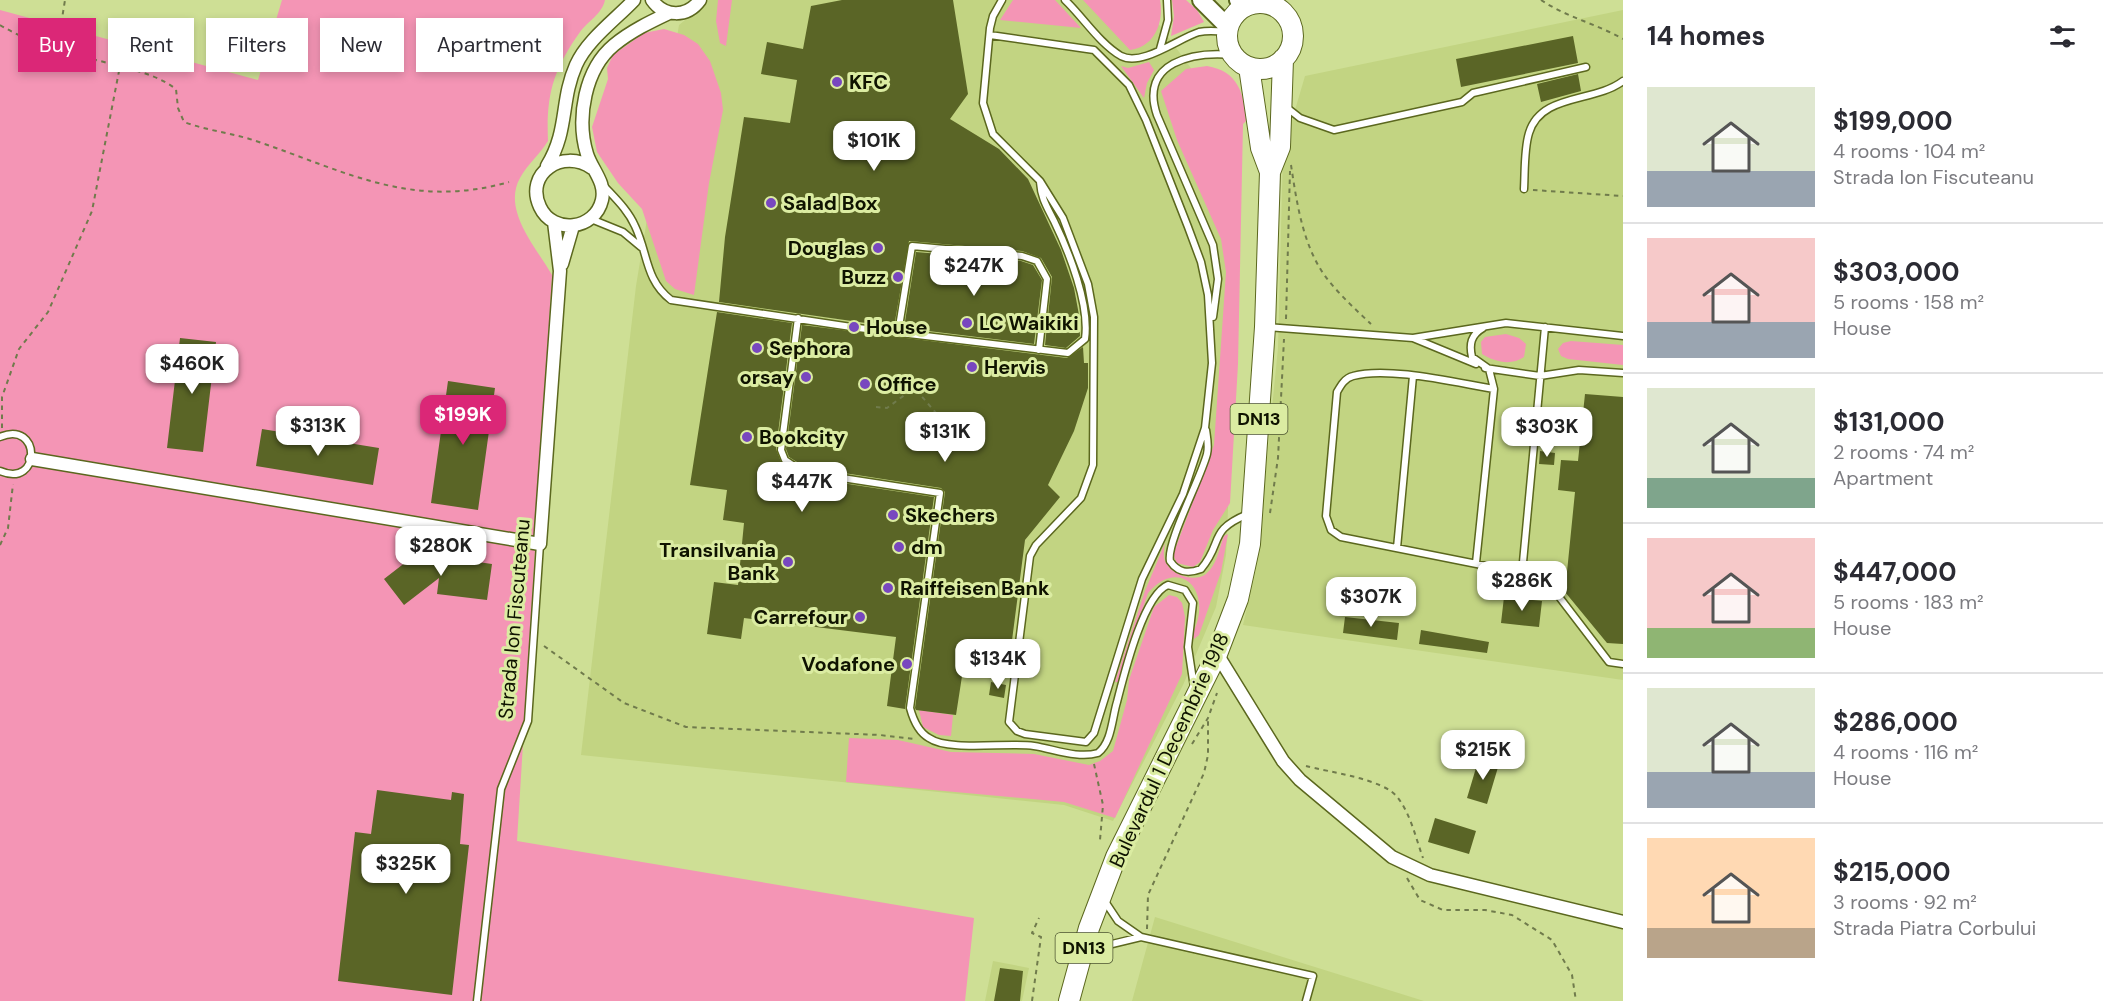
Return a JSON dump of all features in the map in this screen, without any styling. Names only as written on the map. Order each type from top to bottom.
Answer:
[{"type":"main road","points":[[1202,0],[1228,30],[1229,46],[1234,55],[1249,67],[1268,68],[1283,59]]},
{"type":"main road","name":"Bulevardul 1 Decembrie 1918","points":[[1069,1001],[1101,895],[1126,837],[1217,654],[1238,599],[1250,544],[1265,327],[1270,172],[1280,147],[1283,59],[1292,40],[1289,9],[1250,2],[1233,18],[1228,30]]},
{"type":"main road","name":"Bulevardul 1 Decembrie 1918","points":[[1249,67],[1261,148],[1270,172]]},
{"type":"street","points":[[634,0],[589,46],[577,62],[567,95],[559,147],[544,171],[537,189],[537,199],[546,216],[554,222],[573,226],[591,219],[601,203],[602,184],[592,168],[586,151],[583,121],[586,92],[598,63],[624,37],[669,13],[688,11],[700,0]]},
{"type":"street","points":[[652,0],[661,10],[669,13]]},
{"type":"street","points":[[544,171],[551,165],[567,160],[585,163],[592,168]]},
{"type":"street","name":"Strada Ion Fiscuteanu","points":[[540,543],[560,271],[554,222]]},
{"type":"street","name":"Strada Ion Fiscuteanu","points":[[560,271],[573,226]]},
{"type":"street","points":[[32,459],[540,543]]},
{"type":"street","points":[[1217,654],[1283,761],[1300,780],[1392,857],[1430,875],[1623,922]]},
{"type":"lane","points":[[1002,0],[993,16],[990,36],[983,103],[988,125],[1002,144],[1040,181],[1063,218],[1088,284],[1094,317],[1095,351],[1092,408],[1094,450],[1090,473],[1081,498],[1036,545],[1030,556],[1017,673],[1009,717],[1011,727],[1017,731],[1070,741],[1086,742],[1092,739],[1142,579],[1183,494],[1205,428],[1212,363],[1212,329],[1218,265],[1213,245],[1157,116],[1151,96],[1160,74],[1175,63],[1202,54],[1234,55]]},
{"type":"lane","points":[[1065,0],[1124,57],[1136,58],[1160,50],[1196,33],[1228,30]]},
{"type":"lane","points":[[1160,50],[1168,20],[1167,0]]},
{"type":"lane","points":[[990,36],[1090,49],[1100,54],[1136,95],[1200,261],[1208,295],[1212,329]]},
{"type":"lane","points":[[1281,103],[1300,118],[1334,130],[1462,102],[1473,93],[1586,67]]},
{"type":"lane","points":[[1524,189],[1528,133],[1535,118],[1546,107],[1607,92],[1623,81]]},
{"type":"lane","points":[[602,184],[629,214],[636,228],[648,271],[660,291],[671,300],[898,333],[1068,353],[1085,339],[1082,307],[1069,256],[1041,197],[1040,181]]},
{"type":"lane","points":[[591,219],[622,232],[641,248]]},
{"type":"lane","points":[[898,333],[912,246],[1022,255],[1037,261],[1047,279],[1039,350]]},
{"type":"lane","points":[[1208,295],[1216,289]]},
{"type":"lane","points":[[798,318],[782,426],[781,450],[785,460],[803,472],[940,492],[910,708],[918,728],[928,738],[937,742],[1031,746],[1091,755],[1101,751],[1107,742],[1117,700],[1149,604],[1160,590],[1168,585],[1185,590],[1193,603],[1188,647],[1196,700]]},
{"type":"lane","points":[[1265,327],[1413,338],[1506,323],[1623,336]]},
{"type":"lane","points":[[1476,563],[1494,389],[1489,369],[1472,357],[1470,346],[1473,336],[1480,328],[1490,325]]},
{"type":"lane","points":[[1522,573],[1545,327]]},
{"type":"lane","points":[[1413,338],[1489,369],[1540,376],[1579,370],[1623,373]]},
{"type":"lane","points":[[1494,389],[1413,376],[1372,374],[1352,376],[1342,383],[1337,392],[1326,516],[1331,530],[1341,537],[1476,563],[1547,581],[1609,662],[1623,664]]},
{"type":"lane","points":[[1398,548],[1413,376]]},
{"type":"lane","points":[[1205,428],[1208,451],[1189,504],[1170,544],[1170,561],[1178,570],[1185,572],[1201,569],[1210,557],[1221,530],[1229,522],[1254,511]]},
{"type":"lane","points":[[0,471],[14,475],[26,470],[32,459],[31,446],[22,436],[10,433],[1,437]]},
{"type":"lane","name":"Strada Ion Fiscuteanu","points":[[477,1001],[501,789],[528,721],[540,543]]},
{"type":"lane","points":[[1101,895],[1118,921],[1141,937],[1313,976],[1306,1001]]},
{"type":"lane","points":[[1083,951],[1141,937]]},
{"type":"path","points":[[61,18],[64,0]]},
{"type":"path","points":[[1541,0],[1555,9],[1597,24],[1623,39]]},
{"type":"path","points":[[0,25],[18,35]]},
{"type":"path","points":[[1,437],[2,397],[19,349],[48,312],[92,211],[119,72]]},
{"type":"path","points":[[142,72],[160,77],[176,89],[178,108],[184,122],[210,131],[252,139],[356,178],[424,192],[477,191],[509,182]]},
{"type":"path","points":[[1288,241],[1290,164],[1297,209],[1320,266],[1341,295],[1382,335]]},
{"type":"path","points":[[1524,189],[1623,196]]},
{"type":"path","points":[[876,407],[886,408],[910,391],[918,392],[936,413],[949,416]]},
{"type":"path","points":[[0,545],[8,528],[14,475]]},
{"type":"path","points":[[537,640],[624,703],[686,727],[880,735],[937,742]]},
{"type":"path","points":[[1154,940],[1146,928],[1148,895],[1200,786],[1208,755],[1208,718]]},
{"type":"path","points":[[1091,755],[1103,806],[1100,840]]},
{"type":"path","points":[[1283,761],[1384,786],[1397,795],[1405,809],[1430,875]]},
{"type":"path","points":[[1392,857],[1420,900],[1443,910],[1485,910],[1512,915],[1552,940],[1572,975],[1576,1001]]},
{"type":"path","points":[[1032,1001],[1041,937],[1032,933],[1039,918]]},
{"type":"shaded area","points":[[282,0],[605,0],[601,9],[580,32],[563,59],[563,18],[416,18],[416,72],[557,72],[548,110],[548,141],[520,178],[515,203],[523,228],[552,275],[517,841],[974,918],[965,1001],[0,1001],[0,10],[29,18],[18,18],[18,72],[96,72],[96,36],[108,39],[108,72],[194,72],[194,63],[206,66],[206,72],[229,72],[258,80],[260,72],[308,72],[308,18],[277,18]]},
{"type":"shaded area","points":[[709,0],[1141,0],[1204,86],[1240,236],[1226,555],[1216,607],[1183,685],[1113,821],[1064,805],[581,755],[636,286],[679,25]]},
{"type":"shaded area","points":[[718,0],[732,0],[726,46],[720,43],[716,21]]},
{"type":"shaded area","points":[[1013,0],[1055,0],[1081,28],[1000,20]]},
{"type":"shaded area","points":[[1083,0],[1160,0],[1159,25],[1152,39],[1139,48],[1130,50]]},
{"type":"shaded area","points":[[1172,0],[1186,0],[1197,10],[1204,22],[1171,36],[1174,16]]},
{"type":"shaded area","points":[[1623,10],[1623,680],[1243,625],[1256,569],[1278,348],[1283,151],[1305,76]]},
{"type":"shaded area","points":[[664,29],[684,35],[698,44],[710,61],[721,93],[723,110],[709,183],[694,295],[675,289],[666,281],[642,209],[618,183],[597,152],[592,127],[608,79],[607,68],[613,55],[644,33]]},
{"type":"shaded area","points":[[1149,62],[1154,70],[1147,83],[1144,98],[1121,66],[1128,68]]},
{"type":"shaded area","points":[[1207,66],[1226,73],[1237,85],[1243,101],[1246,121],[1243,124],[1238,364],[1230,503],[1213,530],[1200,562],[1193,567],[1177,563],[1173,555],[1214,445],[1226,272],[1221,239],[1177,140],[1161,91],[1186,69]]},
{"type":"shaded area","points":[[1506,334],[1519,338],[1526,344],[1524,357],[1503,362],[1482,354],[1481,342],[1485,337]]},
{"type":"shaded area","points":[[1571,341],[1623,345],[1623,365],[1568,359],[1561,356],[1558,349],[1563,343]]},
{"type":"shaded area","points":[[1228,534],[1221,572],[1199,635],[1194,639],[1192,635],[1198,619],[1199,604],[1196,592],[1190,583],[1182,578],[1171,578],[1160,582],[1148,593],[1118,682],[1115,682],[1145,591],[1165,543],[1164,557],[1168,566],[1177,574],[1195,578],[1201,577],[1210,570],[1224,536]]},
{"type":"shaded area","points":[[1169,595],[1177,597],[1182,603],[1185,617],[1182,674],[1115,818],[1064,802],[846,782],[849,738],[898,740],[951,752],[1034,754],[1089,765],[1100,761],[1113,751],[1127,700],[1129,680],[1154,607]]},
{"type":"shaded area","points":[[919,710],[953,715],[951,736],[939,735],[923,727]]},
{"type":"shaded area","points":[[1155,917],[1424,1001],[1132,1001]]},
{"type":"shaded area","points":[[993,961],[1029,968],[1022,1001],[985,1001]]},
{"type":"building","points":[[842,0],[953,0],[968,94],[950,119],[999,149],[1028,179],[1061,250],[1074,288],[1080,336],[1066,348],[1045,345],[1052,277],[1041,258],[1022,251],[909,241],[894,327],[719,302],[725,237],[744,117],[790,123],[797,80],[761,74],[767,42],[803,49],[811,6]]},
{"type":"building","points":[[1573,36],[1578,63],[1461,87],[1456,59]]},
{"type":"building","points":[[1578,74],[1581,91],[1541,102],[1537,84]]},
{"type":"building","points":[[916,252],[1021,261],[1033,265],[1042,280],[1034,344],[904,328]]},
{"type":"building","points":[[717,312],[792,323],[776,449],[782,464],[802,477],[934,497],[905,709],[887,706],[896,637],[744,618],[741,639],[707,634],[714,582],[738,585],[744,523],[723,520],[727,490],[690,485]]},
{"type":"building","points":[[802,325],[1067,358],[1083,347],[1084,363],[1088,363],[1088,388],[1074,431],[1048,485],[1060,497],[1025,540],[1011,648],[967,644],[956,715],[916,710],[915,708],[945,492],[941,488],[805,467],[789,457],[786,449]]},
{"type":"building","points":[[180,338],[216,342],[203,452],[167,448]]},
{"type":"building","points":[[448,381],[495,388],[478,510],[431,503]]},
{"type":"building","points":[[1585,394],[1623,397],[1623,644],[1607,643],[1565,592],[1575,492],[1558,490],[1561,460],[1578,461]]},
{"type":"building","points":[[262,429],[379,448],[373,485],[256,466]]},
{"type":"building","points":[[1540,451],[1555,453],[1554,465],[1539,464]]},
{"type":"building","points":[[424,548],[429,555],[492,564],[487,600],[437,594],[439,578],[404,605],[384,579]]},
{"type":"building","points":[[1504,597],[1542,601],[1539,627],[1501,623]]},
{"type":"building","points":[[1345,617],[1399,623],[1397,640],[1343,633]]},
{"type":"building","points":[[1421,630],[1489,642],[1487,653],[1419,644]]},
{"type":"building","points":[[991,682],[1006,685],[1004,698],[989,695]]},
{"type":"building","points":[[1479,758],[1499,764],[1487,804],[1467,798]]},
{"type":"building","points":[[377,790],[451,800],[452,792],[464,794],[460,844],[469,845],[452,995],[338,981],[355,832],[371,834]]},
{"type":"building","points":[[1435,818],[1476,831],[1469,854],[1428,842]]},
{"type":"building","points":[[1000,968],[1023,971],[1020,1001],[994,1001]]},
{"type":"place","name":"KFC","points":[[837,82]]},
{"type":"place","name":"Salad Box","points":[[771,203]]},
{"type":"place","name":"Douglas","points":[[878,248]]},
{"type":"place","name":"Buzz","points":[[898,277]]},
{"type":"place","name":"LC Waikiki","points":[[967,323]]},
{"type":"place","name":"House","points":[[854,327]]},
{"type":"place","name":"Sephora","points":[[757,348]]},
{"type":"place","name":"Hervis","points":[[972,367]]},
{"type":"place","name":"orsay","points":[[806,377]]},
{"type":"place","name":"Office","points":[[865,384]]},
{"type":"place","name":"Bookcity","points":[[747,437]]},
{"type":"place","name":"Skechers","points":[[893,515]]},
{"type":"place","name":"dm","points":[[899,547]]},
{"type":"place","name":"Transilvania Bank","points":[[788,562]]},
{"type":"place","name":"Raiffeisen Bank","points":[[888,588]]},
{"type":"place","name":"Carrefour","points":[[860,617]]},
{"type":"place","name":"Vodafone","points":[[907,664]]}]
